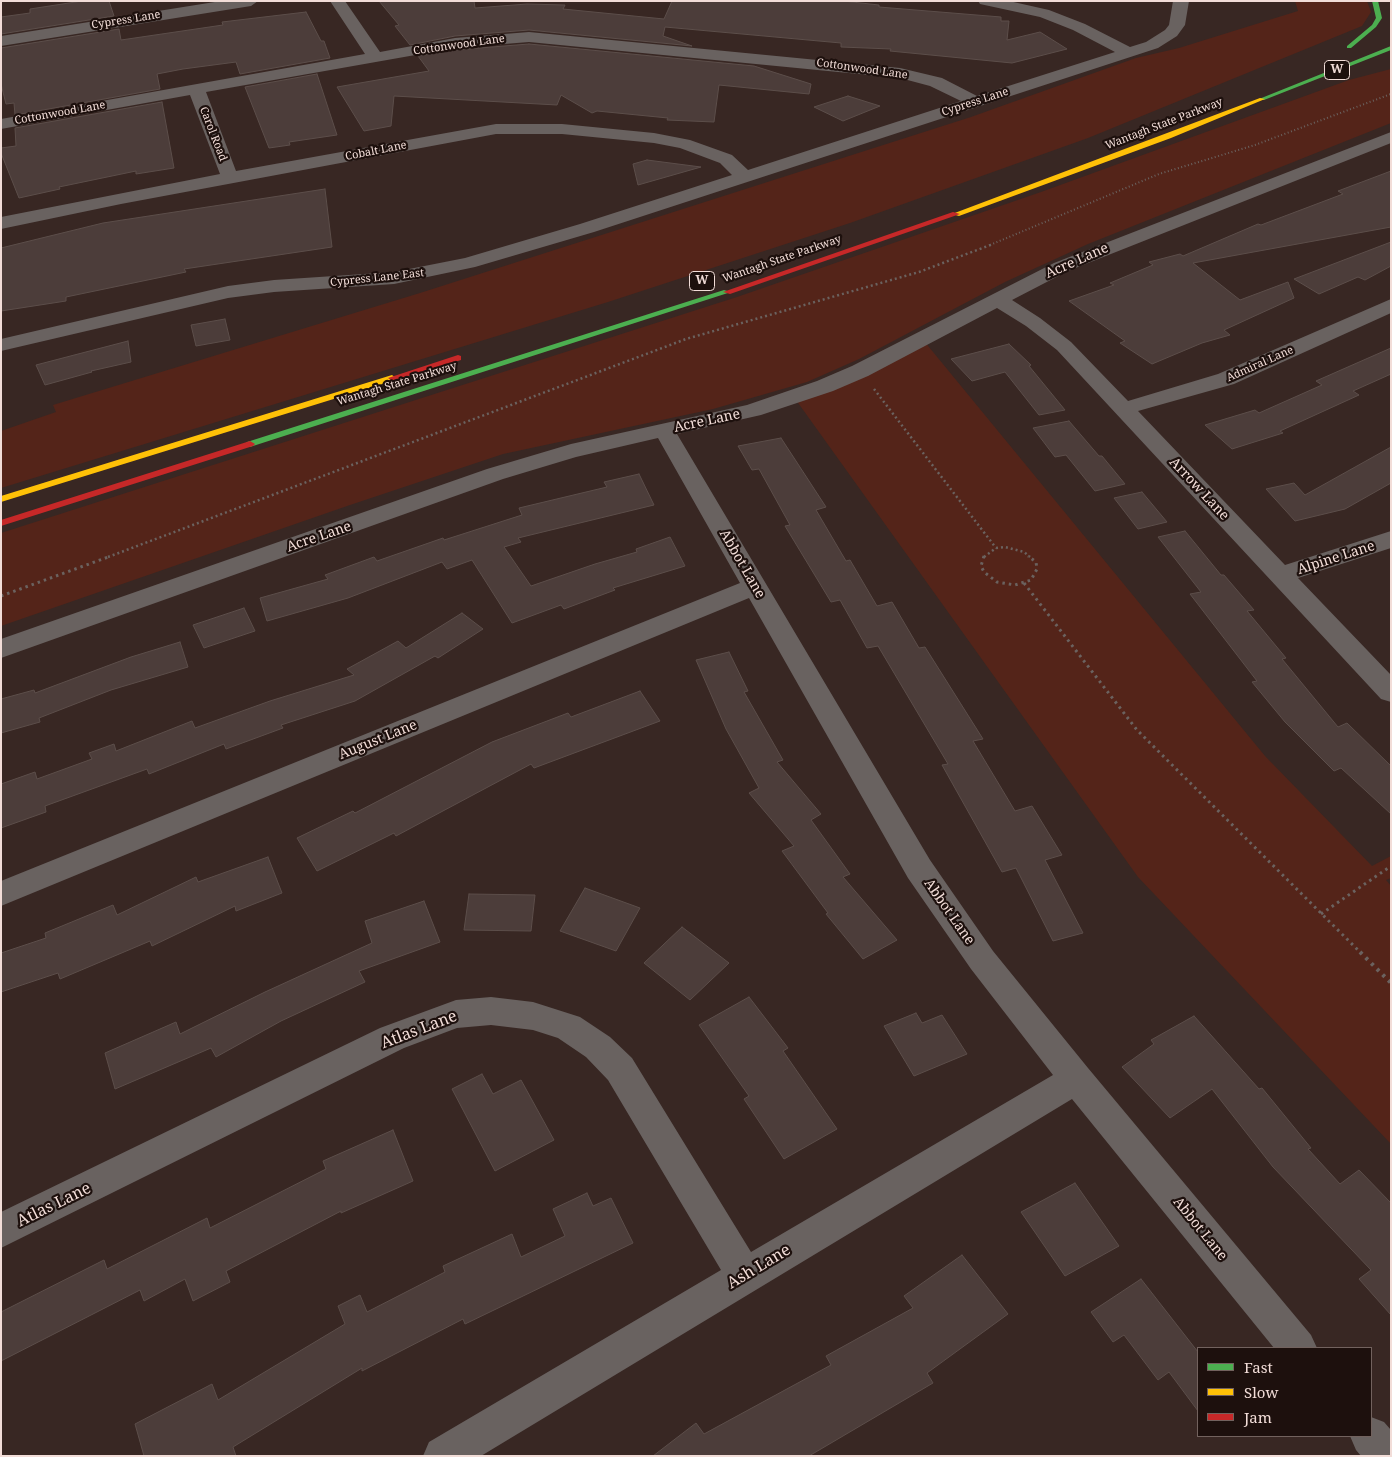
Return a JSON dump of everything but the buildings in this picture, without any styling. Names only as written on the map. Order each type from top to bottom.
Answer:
[{"type":"highway","name":"W","points":[[1375,1],[1379,11],[1379,18],[1374,26],[1344,49],[1382,33]]},
{"type":"highway","name":"Wantagh State Parkway","points":[[1,523],[662,314],[908,231],[1283,92],[1391,48]]},
{"type":"highway","points":[[1283,92],[1365,70]]},
{"type":"highway","name":"Wantagh State Parkway","points":[[1,499],[467,355]]},
{"type":"street","points":[[149,1],[156,16]]},
{"type":"street","name":"Cypress Lane","points":[[1,41],[251,1]]},
{"type":"street","points":[[337,1],[376,58]]},
{"type":"street","points":[[985,1],[1044,12],[1078,26],[1129,53]]},
{"type":"street","name":"Cypress Lane","points":[[744,176],[1152,45],[1171,33],[1177,25],[1181,1]]},
{"type":"street","name":"Cottonwood Lane","points":[[1,124],[490,38],[558,38],[900,73],[936,82],[975,102]]},
{"type":"street","name":"Carol Road","points":[[196,89],[230,178]]},
{"type":"street","name":"Cobalt Lane","points":[[1,223],[452,135],[524,127],[601,132],[684,144],[726,159],[744,176]]},
{"type":"street","name":"Acre Lane","points":[[1,649],[495,474],[572,451],[762,408],[825,386],[860,371],[1060,266],[1391,137]]},
{"type":"street","name":"Cypress Lane East","points":[[1,345],[228,292],[274,286],[394,278],[434,271],[586,228],[744,176]]},
{"type":"street","name":"Arrow Lane","points":[[997,300],[1033,322],[1064,346],[1391,692]]},
{"type":"street","name":"Admiral Lane","points":[[1123,409],[1226,379],[1391,305]]},
{"type":"street","name":"Abbot Lane","points":[[664,430],[920,869],[982,960],[1076,1079],[1297,1347]]},
{"type":"street","name":"Alpine Lane","points":[[1281,575],[1391,539]]},
{"type":"street","name":"August Lane","points":[[1,894],[755,586]]},
{"type":"street","name":"Atlas Lane","points":[[1,1231],[392,1038],[456,1014],[491,1011],[534,1016],[568,1027],[598,1046],[620,1069],[745,1276]]},
{"type":"street","name":"Ash Lane","points":[[443,1456],[1076,1079]]},
{"type":"street","points":[[1371,1437],[1387,1456]]},
{"type":"path","points":[[1,596],[279,494],[431,434],[686,339],[938,266],[1028,231],[1118,190],[1159,174],[1255,145],[1391,94]]},
{"type":"path","points":[[860,371],[996,548]]},
{"type":"path","points":[[996,548],[1015,548],[1031,556],[1036,562],[1036,575],[1024,583],[1006,584],[997,582],[984,572],[981,566],[984,555],[996,548]]},
{"type":"path","points":[[1024,583],[1137,730],[1391,983]]},
{"type":"path","points":[[1321,914],[1391,866]]},
{"type":"shaded area","points":[[1295,1],[1367,1],[1371,12],[1362,26],[1088,138],[850,223],[608,302],[1,488],[1,431],[56,412],[53,405],[420,293],[971,117],[1136,58],[1179,48],[1298,11]]},
{"type":"shaded area","points":[[1391,69],[1391,123],[1088,244],[1005,282],[859,359],[807,382],[713,409],[503,454],[1,626],[1,533],[737,297],[1041,192],[1349,80]]},
{"type":"shaded area","points":[[924,341],[1265,756],[1372,866],[1391,856],[1391,878],[1386,880],[1391,886],[1391,1144],[1138,877],[796,400]]},
{"type":"traffic: fast","points":[[1349,47],[1374,26],[1379,18],[1375,1]]},
{"type":"traffic: fast","points":[[1262,99],[1391,48]]},
{"type":"traffic: fast","points":[[250,444],[727,292]]},
{"type":"traffic: slow","points":[[956,214],[1168,136],[1262,99]]},
{"type":"traffic: slow","points":[[1,499],[392,378]]},
{"type":"traffic: jam","points":[[727,292],[956,214]]},
{"type":"traffic: jam","points":[[392,378],[458,358]]},
{"type":"traffic: jam","points":[[1,523],[250,444]]}]
